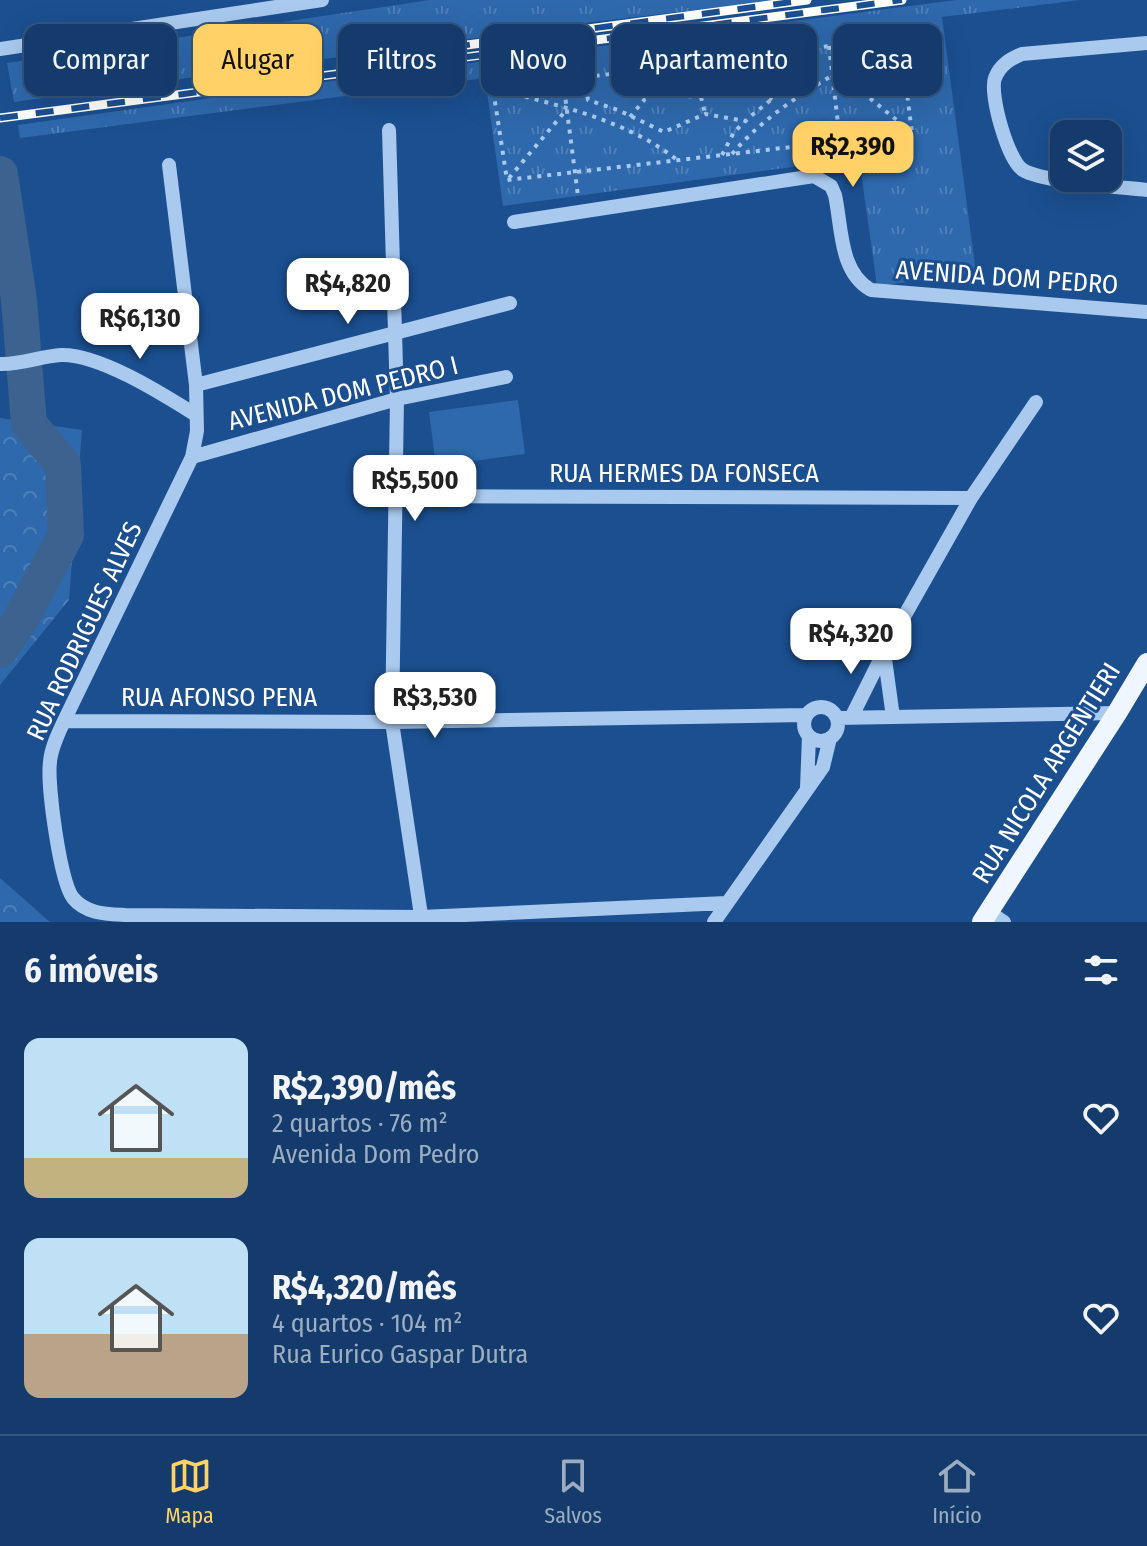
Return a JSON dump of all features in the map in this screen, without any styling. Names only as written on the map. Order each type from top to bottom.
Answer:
[{"type":"main road","name":"RUA NICOLA ARGENTIERI","points":[[992,919],[1147,663]]},
{"type":"street","points":[[2,48],[322,0]]},
{"type":"street","points":[[1147,43],[1022,54],[1007,60],[1000,68],[994,79],[993,92],[1011,155],[1025,171],[1147,190]]},
{"type":"street","points":[[389,130],[397,399],[392,722],[422,919]]},
{"type":"street","name":"RUA RODRIGUES ALVES","points":[[169,165],[196,385],[197,431],[192,457],[64,721],[50,760],[49,779],[66,884],[74,898],[85,908],[101,914],[422,919],[726,903]]},
{"type":"street","name":"AVENIDA DOM PEDRO","points":[[514,222],[814,176],[831,186],[848,266],[860,284],[871,290],[1147,312]]},
{"type":"street","points":[[196,385],[510,303]]},
{"type":"street","points":[[4,364],[64,355],[108,366],[151,387],[196,415]]},
{"type":"street","name":"AVENIDA DOM PEDRO I","points":[[192,457],[397,399],[506,377]]},
{"type":"street","points":[[852,716],[884,652],[971,498],[1036,402]]},
{"type":"street","name":"RUA HERMES DA FONSECA","points":[[397,496],[971,498]]},
{"type":"street","points":[[884,652],[893,717]]},
{"type":"street","points":[[714,922],[823,767],[830,738],[838,726],[833,712],[819,707],[806,715],[804,722],[809,736],[807,789]]},
{"type":"street","points":[[837,718],[1117,713]]},
{"type":"street","name":"RUA AFONSO PENA","points":[[64,721],[392,722],[806,715]]},
{"type":"street","points":[[809,736],[823,741],[830,738]]},
{"type":"path","points":[[817,48],[833,45]]},
{"type":"path","points":[[829,46],[840,141]]},
{"type":"path","points":[[731,154],[749,133],[832,76]]},
{"type":"path","points":[[494,96],[507,180]]},
{"type":"path","points":[[519,96],[620,126],[654,142],[678,160]]},
{"type":"path","points":[[565,96],[580,212]]},
{"type":"path","points":[[587,96],[588,100],[664,132],[705,114],[745,121]]},
{"type":"path","points":[[630,117],[650,96]]},
{"type":"path","points":[[685,96],[701,97],[705,114]]},
{"type":"path","points":[[767,96],[772,100]]},
{"type":"path","points":[[722,155],[734,132],[777,96]]},
{"type":"path","points":[[867,96],[912,133]]},
{"type":"path","points":[[907,96],[912,133]]},
{"type":"path","points":[[507,180],[567,109]]},
{"type":"path","points":[[507,180],[912,133]]},
{"type":"green space","points":[[430,0],[780,0],[577,24],[481,24],[481,37],[465,39],[465,24],[338,24],[338,57],[322,59],[322,24],[269,24]]},
{"type":"green space","points":[[956,0],[1080,0],[942,17],[976,273],[877,286],[859,158],[503,206],[488,96],[595,96],[595,47],[611,45],[611,96],[817,96],[817,24],[771,24]]},
{"type":"green space","points":[[193,35],[193,77],[177,79],[177,38]]},
{"type":"green space","points":[[24,60],[24,96],[57,96],[14,102],[7,63]]},
{"type":"green space","points":[[481,62],[481,79],[465,81],[465,64]]},
{"type":"green space","points":[[338,80],[338,96],[346,96],[20,138],[18,125],[225,96],[322,96],[322,82]]},
{"type":"green space","points":[[518,400],[525,454],[436,466],[429,412]]},
{"type":"green space","points":[[0,418],[82,430],[69,600],[0,685]]},
{"type":"green space","points":[[0,878],[50,922],[0,922]]},
{"type":"waterway","points":[[0,174],[19,300],[29,424],[63,465],[66,535],[19,622],[0,650]]},
{"type":"railway","points":[[465,45],[807,0]]},
{"type":"railway","points":[[0,118],[902,0]]}]
